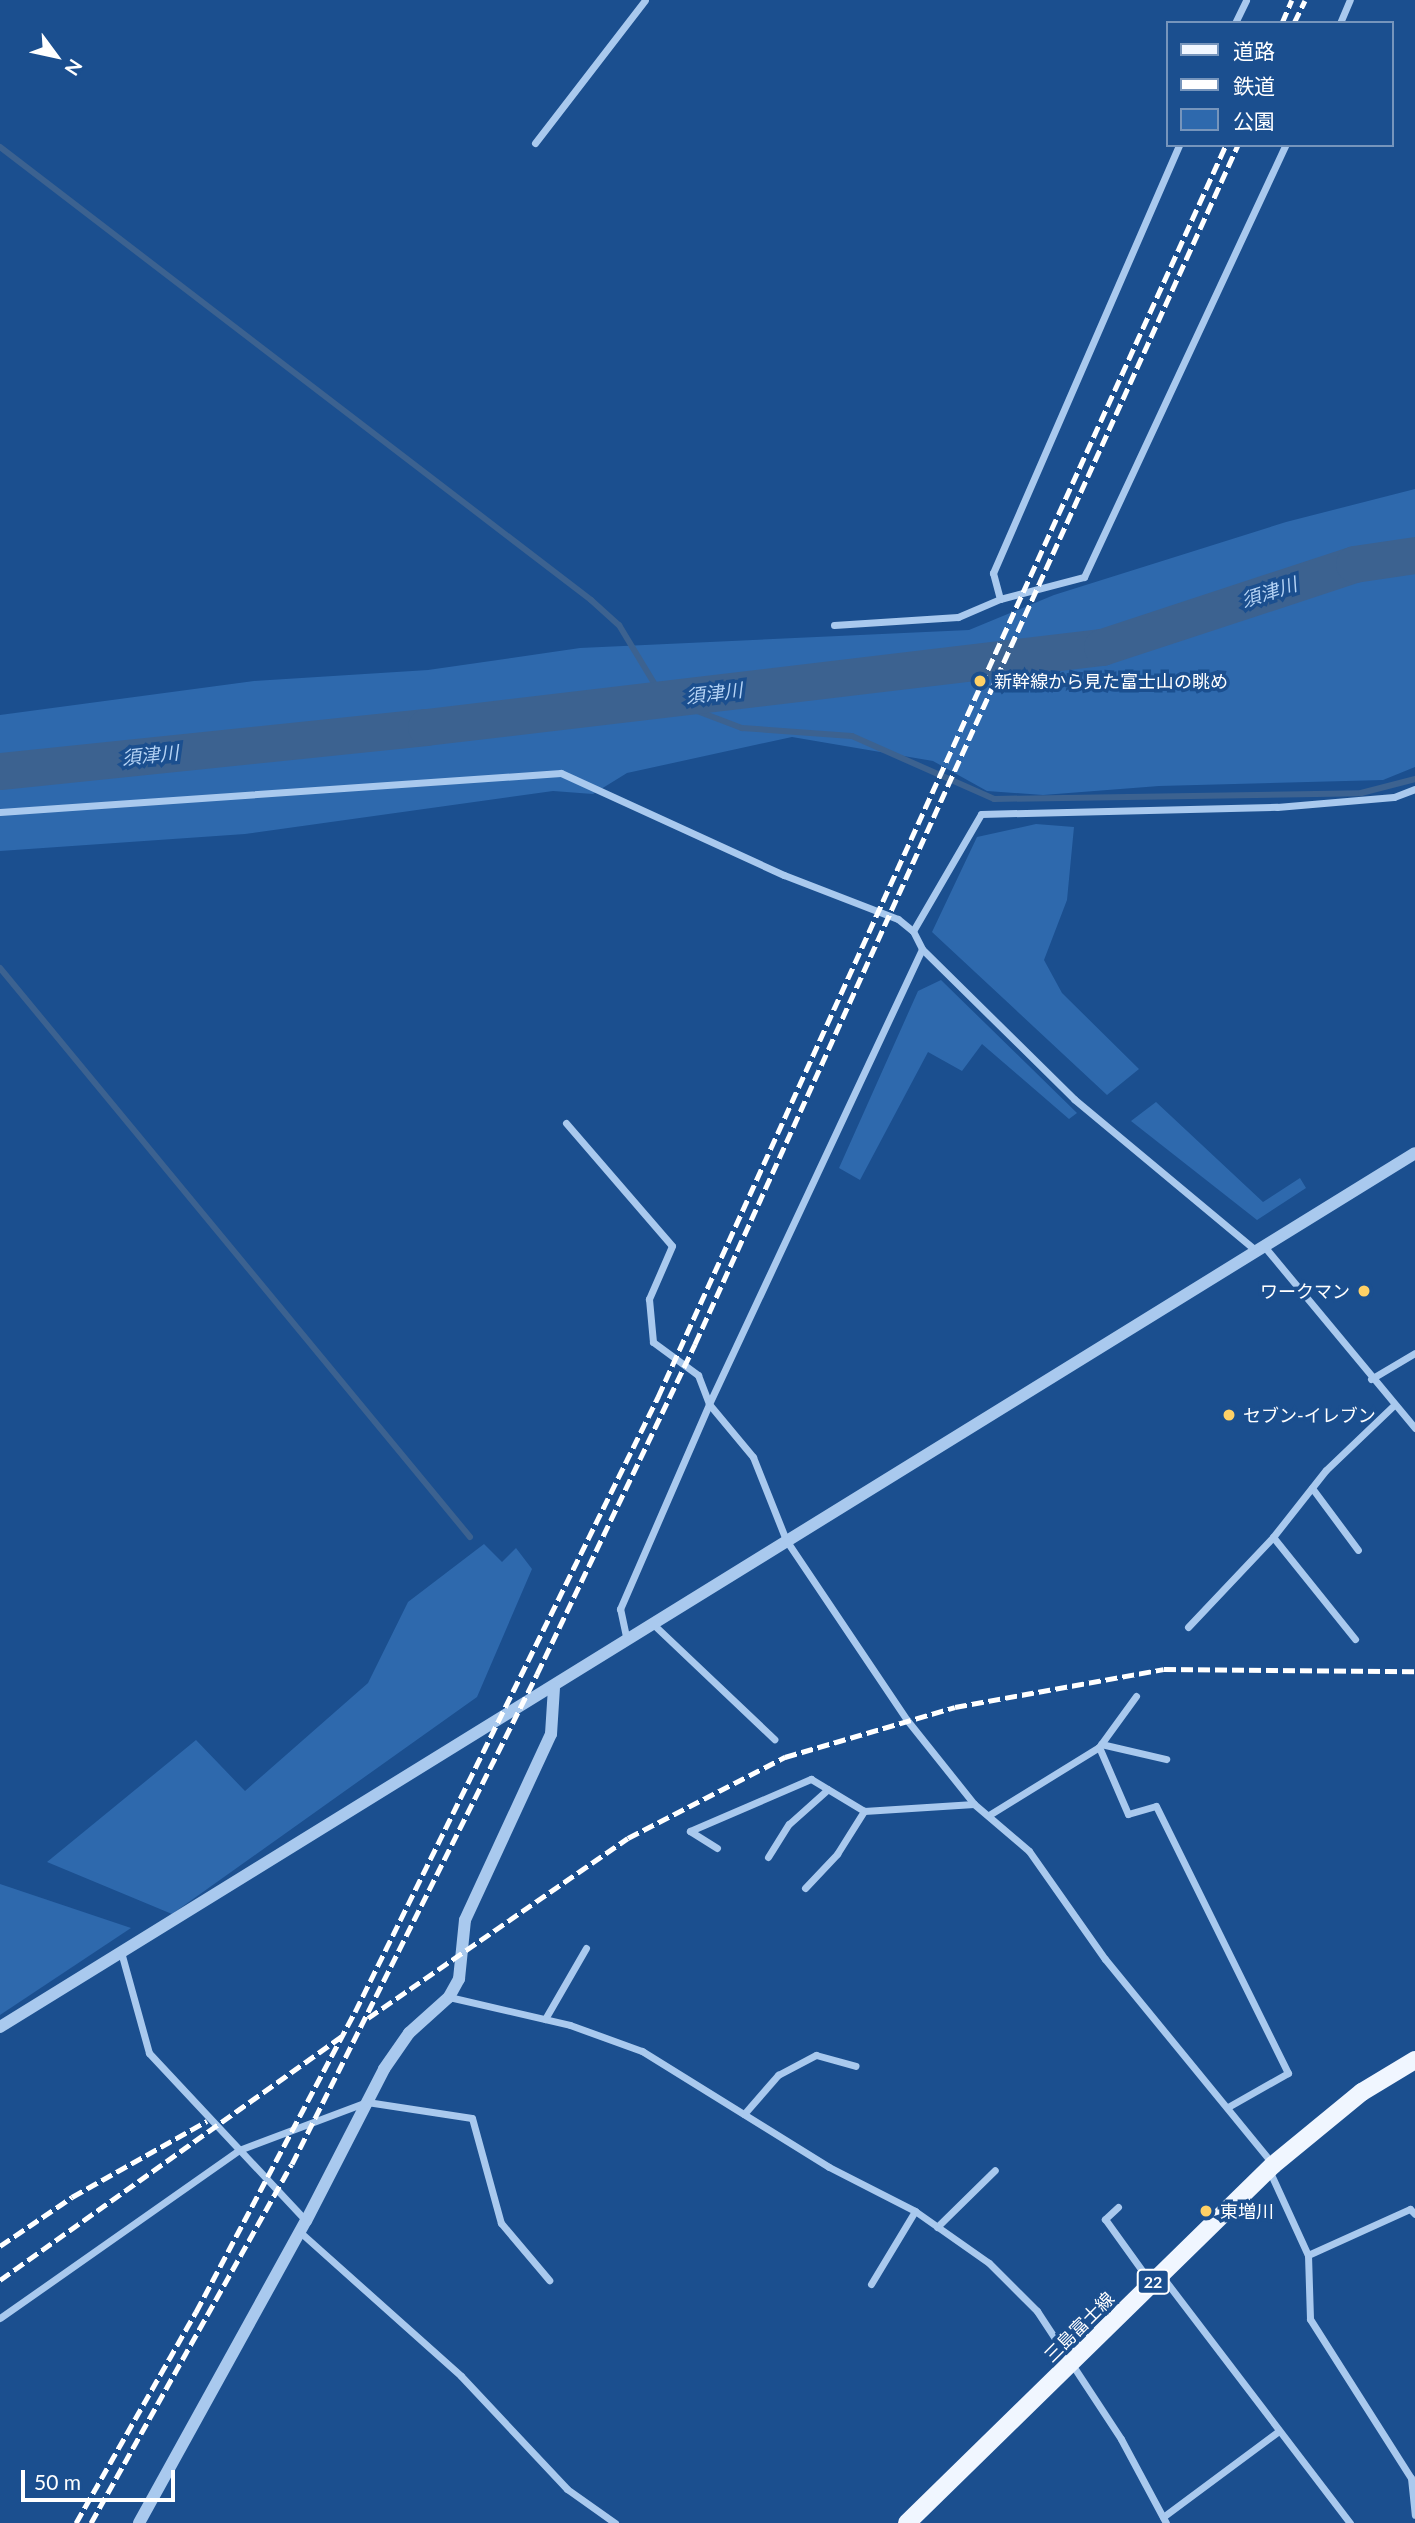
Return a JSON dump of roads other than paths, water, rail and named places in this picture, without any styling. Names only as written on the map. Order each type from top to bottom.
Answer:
[{"type":"main road","name":"三島富士線","points":[[907,2523],[1271,2167],[1362,2092],[1415,2060]]},
{"type":"street","points":[[535,144],[645,0]]},
{"type":"street","points":[[1236,21],[1246,0]]},
{"type":"street","points":[[1341,21],[1350,0]]},
{"type":"street","points":[[1000,599],[993,573],[1178,147]]},
{"type":"street","points":[[834,625],[958,617],[1000,599],[1084,577],[1284,147]]},
{"type":"street","points":[[0,812],[561,773],[784,875],[898,919],[913,932],[922,949],[1074,1099],[1259,1247],[1393,1406],[1415,1428]]},
{"type":"street","points":[[913,932],[981,814],[1277,807],[1394,797],[1415,789]]},
{"type":"street","points":[[627,1641],[620,1609],[709,1404],[922,949]]},
{"type":"street","points":[[566,1123],[672,1246],[649,1299],[653,1342],[698,1375],[709,1404],[753,1457],[786,1540],[907,1720],[974,1804],[1029,1851],[1105,1959],[1228,2107],[1271,2167],[1308,2255],[1310,2319],[1411,2478],[1415,2515]]},
{"type":"street","points":[[0,2027],[554,1688],[786,1540],[1415,1153]]},
{"type":"street","points":[[1371,1380],[1415,1353]]},
{"type":"street","points":[[1188,1627],[1273,1536],[1312,1488],[1393,1406]]},
{"type":"street","points":[[1312,1488],[1358,1550]]},
{"type":"street","points":[[1273,1536],[1355,1639]]},
{"type":"street","points":[[654,1625],[774,1739]]},
{"type":"street","points":[[139,2523],[303,2227],[367,2102],[409,2033],[449,1997],[459,1979],[465,1920],[551,1734],[554,1688]]},
{"type":"street","points":[[989,1815],[1100,1746],[1136,1696]]},
{"type":"street","points":[[1100,1746],[1166,1759]]},
{"type":"street","points":[[1100,1746],[1128,1814],[1156,1806],[1288,2073],[1228,2107]]},
{"type":"street","points":[[718,1848],[690,1830],[811,1779],[864,1811],[974,1804]]},
{"type":"street","points":[[768,1857],[789,1824],[828,1789]]},
{"type":"street","points":[[806,1888],[837,1854],[864,1811]]},
{"type":"street","points":[[545,2019],[586,1948]]},
{"type":"street","points":[[121,1951],[149,2053],[239,2150],[303,2227],[461,2376],[567,2489],[615,2523]]},
{"type":"street","points":[[449,1997],[545,2019],[642,2051],[829,2167],[915,2211],[989,2263],[1037,2311],[1121,2439],[1164,2520],[1279,2431]]},
{"type":"street","points":[[744,2114],[778,2075],[816,2055],[856,2066]]},
{"type":"street","points":[[0,2318],[239,2150],[367,2102],[472,2118],[501,2222],[549,2280]]},
{"type":"street","points":[[937,2227],[995,2170]]},
{"type":"street","points":[[1118,2207],[1105,2219],[1279,2431],[1350,2523]]},
{"type":"street","points":[[1308,2255],[1410,2208],[1415,2214]]},
{"type":"street","points":[[870,2284],[915,2211]]},
{"type":"waterway","points":[[0,147],[591,600],[619,625],[663,698],[742,728],[852,736],[994,799],[1361,793],[1415,779]]},
{"type":"waterway","name":"須津川","points":[[0,771],[426,727],[1102,647],[1354,564],[1415,555]]},
{"type":"waterway","points":[[0,968],[470,1537]]},
{"type":"railway","points":[[1283,21],[1292,0]]},
{"type":"railway","points":[[1295,21],[1305,0]]},
{"type":"railway","points":[[76,2523],[196,2312],[355,2012],[658,1397],[1225,147]]},
{"type":"railway","points":[[91,2523],[292,2164],[537,1674],[695,1344],[1237,147]]},
{"type":"railway","points":[[368,2018],[628,1838],[785,1757],[955,1707],[1164,1669],[1415,1671]]},
{"type":"railway","points":[[0,2280],[342,2036]]},
{"type":"railway","points":[[0,2246],[72,2197],[207,2121]]},
{"type":"place","name":"新幹線から見た富士山の眺め","points":[[980,681]]},
{"type":"place","name":"ワークマン","points":[[1364,1291]]},
{"type":"place","name":"セブン-イレブン","points":[[1229,1415]]},
{"type":"place","name":"東増川","points":[[1206,2211]]}]
